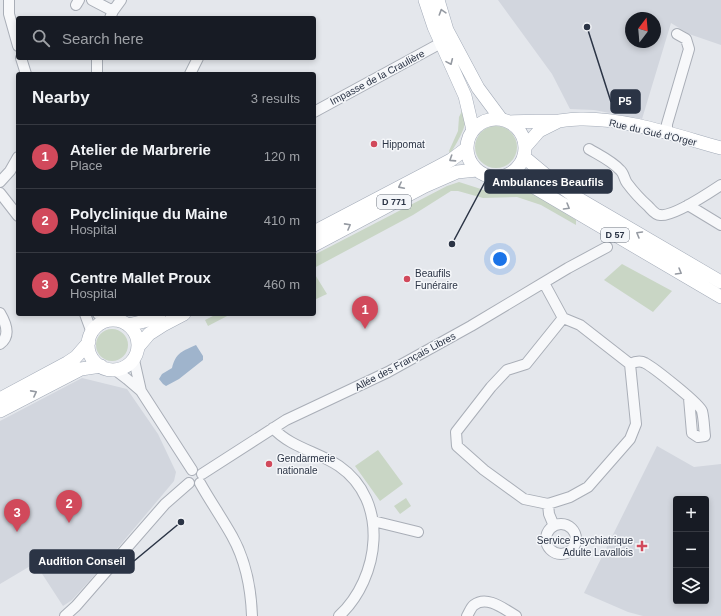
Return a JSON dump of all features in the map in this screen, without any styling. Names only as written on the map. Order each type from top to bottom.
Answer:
[{"type":"main road","points":[[426,0],[434,27],[465,96],[473,130]]},
{"type":"main road","points":[[438,0],[447,30],[478,88],[505,121]]},
{"type":"main road","name":"Rue du Gué d'Orger","points":[[505,121],[560,121],[580,118],[608,121],[630,124],[721,148]]},
{"type":"main road","points":[[493,119],[505,121],[518,128],[523,136],[525,152],[521,165],[508,175],[492,177],[484,175],[477,170],[468,156],[467,148],[469,139],[473,130],[486,121],[493,119]]},
{"type":"main road","name":"Rue du Gué d'Orger","points":[[525,152],[539,131],[560,121]]},
{"type":"main road","name":"D 771","points":[[316,231],[446,163],[467,148]]},
{"type":"main road","name":"D 57","points":[[525,152],[548,177],[574,196],[721,282]]},
{"type":"main road","name":"D 771","points":[[316,244],[425,186],[457,172],[477,170]]},
{"type":"main road","name":"D 57","points":[[508,175],[532,186],[721,297]]},
{"type":"main road","points":[[128,325],[145,321],[155,316]]},
{"type":"main road","points":[[138,346],[149,334],[162,325],[180,316]]},
{"type":"main road","points":[[0,399],[76,357],[102,318],[122,322],[134,331],[138,346],[134,360],[127,366],[114,369],[101,366],[81,369],[0,411]]},
{"type":"main road","points":[[90,337],[91,356],[101,366]]},
{"type":"street","points":[[8,0],[9,14],[16,39]]},
{"type":"street","points":[[92,0],[112,14],[121,0]]},
{"type":"street","points":[[667,133],[667,124],[689,49],[686,39],[677,34]]},
{"type":"street","name":"Impasse de la Craulière","points":[[316,111],[441,43]]},
{"type":"street","points":[[22,60],[26,72]]},
{"type":"street","points":[[97,72],[98,60]]},
{"type":"street","points":[[191,72],[197,60]]},
{"type":"street","points":[[589,149],[621,171],[626,182],[646,205],[660,216],[688,205],[721,185]]},
{"type":"street","points":[[0,182],[10,171],[16,160]]},
{"type":"street","points":[[0,193],[16,213]]},
{"type":"street","points":[[688,205],[721,225]]},
{"type":"street","name":"Allée des Français Libres","points":[[201,479],[286,420],[388,372],[607,246]]},
{"type":"street","points":[[544,283],[563,318],[580,325],[630,364],[636,424],[630,439],[588,487],[570,497],[548,504],[524,499],[484,470],[457,446],[456,432],[491,387],[507,370],[526,364],[563,318]]},
{"type":"street","points":[[0,313],[6,326],[6,335],[3,342],[0,344]]},
{"type":"street","points":[[85,316],[90,337]]},
{"type":"street","points":[[134,360],[141,392]]},
{"type":"street","points":[[630,364],[644,362],[702,410],[705,436]]},
{"type":"street","points":[[114,369],[141,392],[192,470]]},
{"type":"street","points":[[273,428],[287,440],[325,457],[340,467],[354,480],[363,494],[373,521],[373,557],[365,580],[354,599],[339,616]]},
{"type":"street","points":[[192,470],[199,470],[201,479],[232,535],[244,562],[250,585],[252,616]]},
{"type":"street","points":[[189,483],[187,476],[192,470]]},
{"type":"street","points":[[189,483],[193,485],[201,479]]},
{"type":"street","points":[[65,616],[76,606],[166,504],[189,483]]},
{"type":"street","points":[[548,504],[549,514],[554,526]]},
{"type":"street","points":[[373,521],[418,532]]},
{"type":"street","points":[[467,616],[473,606],[481,602],[489,601],[516,616]]},
{"type":"shaded area","points":[[498,0],[721,0],[721,45],[689,34],[671,23],[642,119],[594,110],[570,109],[552,74]]},
{"type":"shaded area","points":[[82,378],[127,389],[158,434],[176,472],[174,481],[100,569],[72,600],[63,606],[37,566],[32,565],[0,584],[0,421]]},
{"type":"shaded area","name":"Service Psychiatrique Adulte Lavallois","points":[[657,446],[694,467],[721,464],[721,616],[643,616],[628,612],[584,593]]},
{"type":"green space","points":[[462,111],[465,119],[464,128],[450,154],[449,151],[458,131],[459,117]]},
{"type":"green space","points":[[492,126],[500,126],[508,129],[514,135],[517,147],[514,159],[508,165],[500,168],[492,168],[484,165],[478,159],[475,151],[475,143],[478,135],[484,129]]},
{"type":"green space","points":[[459,182],[499,193],[520,191],[534,194],[576,220],[576,225],[541,205],[517,197],[483,198],[458,191],[451,191],[413,215],[316,267],[316,254],[447,186]]},
{"type":"green space","points":[[622,264],[672,291],[653,312],[604,280]]},
{"type":"green space","points":[[316,276],[327,294],[316,299]]},
{"type":"green space","points":[[213,316],[227,316],[208,326],[205,320]]},
{"type":"green space","points":[[109,329],[115,329],[125,336],[128,345],[127,351],[121,358],[115,361],[109,361],[99,354],[96,348],[96,342],[103,332]]},
{"type":"green space","points":[[378,450],[403,484],[380,501],[355,466]]},
{"type":"green space","points":[[406,498],[411,506],[400,514],[394,506]]},
{"type":"water","points":[[196,345],[203,356],[203,360],[179,379],[166,386],[163,384],[159,379],[162,374],[172,368],[178,355]]},
{"type":"place","name":"P5","points":[[587,27]]},
{"type":"place","name":"Hippomat","points":[[374,144]]},
{"type":"place","name":"Ambulances Beaufils","points":[[452,244]]},
{"type":"place","name":"Beaufils Funéraire","points":[[407,279]]},
{"type":"place","name":"Atelier de Marbrerie","points":[[365,329]]},
{"type":"place","name":"Gendarmerie nationale","points":[[269,464]]},
{"type":"place","name":"Audition Conseil","points":[[181,522]]},
{"type":"place","name":"Polyclinique du Maine","points":[[69,523]]},
{"type":"place","name":"Centre Mallet Proux","points":[[17,532]]},
{"type":"place","name":"Service Psychiatrique Adulte Lavallois","points":[[642,546]]}]
